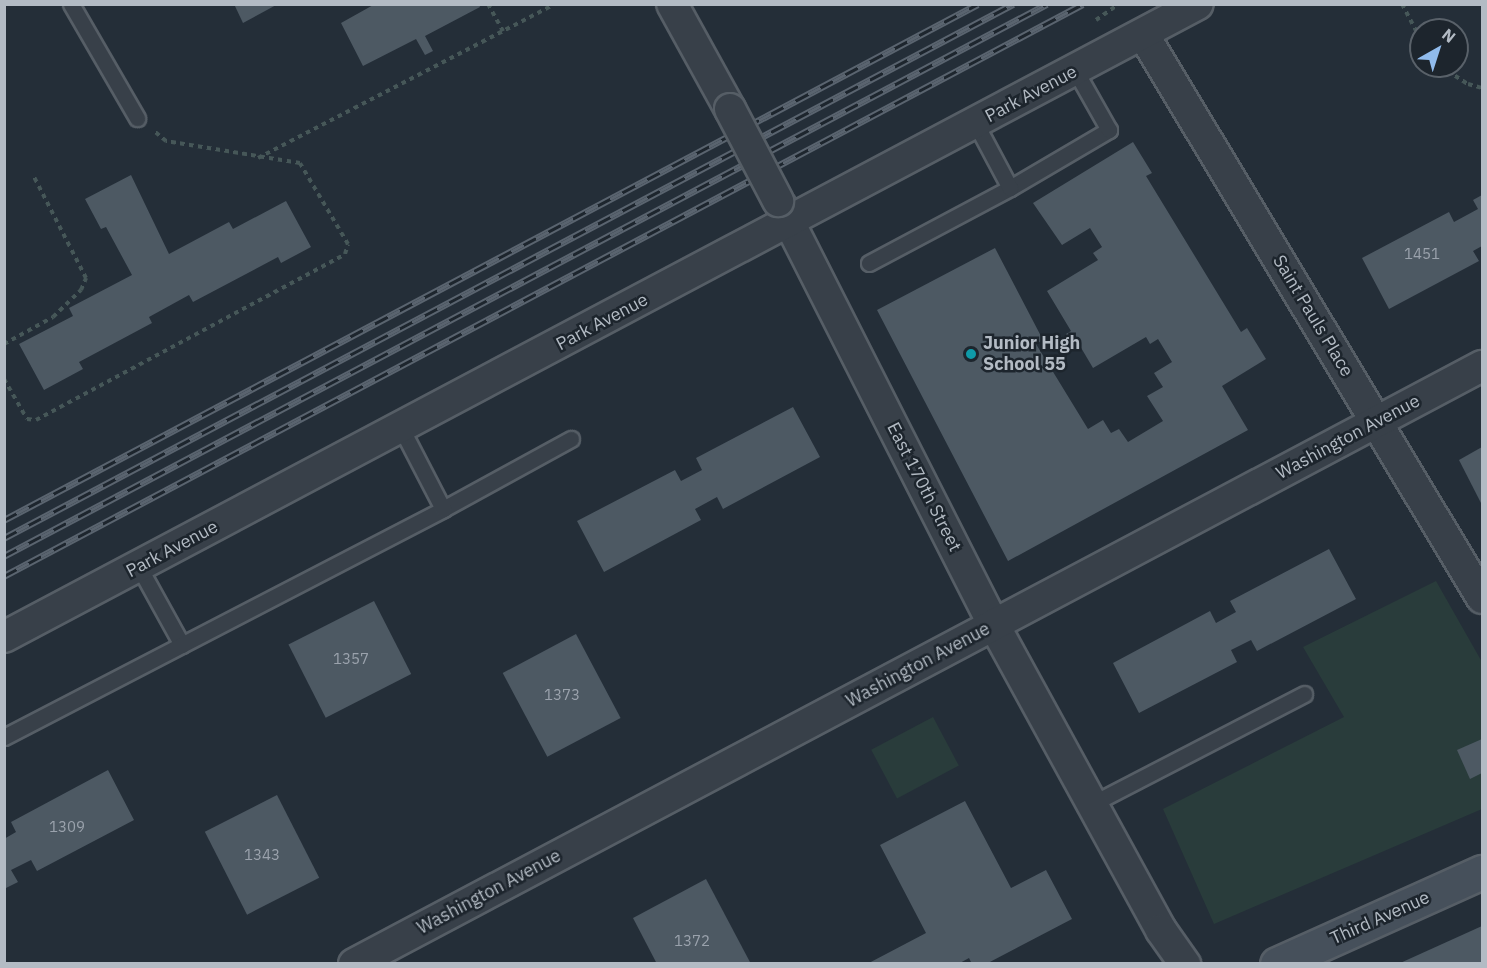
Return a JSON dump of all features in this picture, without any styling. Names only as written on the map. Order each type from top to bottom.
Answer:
[{"type":"main road","name":"Third Avenue","points":[[1278,963],[1482,872]]},
{"type":"street","name":"East 170th Street","points":[[672,4],[784,212],[994,625],[1161,930],[1185,963]]},
{"type":"street","name":"Park Avenue","points":[[4,638],[401,428],[784,212],[976,124],[1198,4]]},
{"type":"street","name":"Saint Pauls Place","points":[[1143,34],[1482,598]]},
{"type":"street","name":"Washington Avenue","points":[[354,963],[1482,366]]},
{"type":"lane","points":[[71,4],[137,118]]},
{"type":"lane","points":[[869,263],[1010,188],[1109,130],[1075,70]]},
{"type":"lane","points":[[976,124],[1010,188]]},
{"type":"lane","points":[[401,428],[442,509]]},
{"type":"lane","points":[[4,737],[442,509],[571,439]]},
{"type":"lane","points":[[139,567],[182,645]]},
{"type":"lane","points":[[1092,804],[1304,694]]},
{"type":"path","points":[[488,4],[503,31]]},
{"type":"path","points":[[257,158],[555,4]]},
{"type":"path","points":[[1402,4],[1409,18]]},
{"type":"path","points":[[1096,20],[1120,6]]},
{"type":"path","points":[[1459,78],[1468,84],[1482,88]]},
{"type":"path","points":[[4,378],[27,419],[36,420],[345,254],[348,244],[300,163],[257,158],[166,141],[137,118]]},
{"type":"path","points":[[4,344],[53,317],[81,290],[86,278],[34,177]]},
{"type":"green space","points":[[1436,581],[1482,662],[1482,809],[1214,924],[1163,809],[1344,717],[1303,647]]},
{"type":"green space","points":[[933,717],[959,766],[897,798],[871,750]]},
{"type":"building","points":[[234,4],[278,4],[243,23]]},
{"type":"building","points":[[375,4],[479,4],[480,7],[425,36],[433,51],[425,55],[416,39],[363,66],[341,23]]},
{"type":"building","name":"Junior High School 55","points":[[1133,142],[1152,173],[1146,176],[1241,332],[1247,328],[1266,359],[1222,386],[1248,430],[1008,561],[877,310],[995,248],[1043,340],[1036,344],[1088,429],[1103,420],[1111,433],[1119,429],[1128,442],[1163,421],[1147,396],[1163,387],[1154,373],[1172,362],[1158,339],[1150,344],[1146,337],[1093,368],[1080,346],[1075,348],[1066,334],[1071,331],[1047,291],[1098,260],[1093,253],[1102,247],[1090,228],[1062,245],[1033,203]]},
{"type":"building","points":[[131,175],[169,254],[229,222],[233,229],[286,201],[311,247],[281,263],[278,257],[193,302],[189,295],[149,317],[152,323],[79,362],[83,369],[44,390],[19,344],[73,316],[69,308],[132,275],[106,227],[101,229],[85,199]]},
{"type":"building","points":[[1482,195],[1482,246],[1473,251],[1479,261],[1389,309],[1362,258],[1449,212],[1454,222],[1478,209],[1473,200]]},
{"type":"building","points":[[793,407],[820,457],[723,509],[717,497],[695,509],[701,520],[604,572],[577,521],[675,470],[681,481],[702,470],[696,458]]},
{"type":"building","points":[[1482,447],[1482,505],[1459,460]]},
{"type":"building","points":[[1329,549],[1356,599],[1257,651],[1251,640],[1231,650],[1237,662],[1139,713],[1113,663],[1210,611],[1216,623],[1236,612],[1230,601]]},
{"type":"building","points":[[374,601],[411,674],[326,718],[288,645]]},
{"type":"building","points":[[576,634],[621,718],[547,757],[503,673]]},
{"type":"building","points":[[1482,739],[1482,773],[1470,779],[1457,750]]},
{"type":"building","points":[[108,770],[134,820],[37,871],[31,860],[11,870],[18,882],[4,889],[4,839],[16,832],[11,822]]},
{"type":"building","points":[[277,795],[319,878],[247,915],[205,832]]},
{"type":"building","points":[[965,801],[1011,888],[1046,870],[1072,919],[986,964],[972,964],[969,958],[958,964],[867,964],[926,933],[880,845]]},
{"type":"building","points":[[706,879],[751,964],[657,964],[633,918]]},
{"type":"building","points":[[1482,926],[1482,964],[1398,964]]},
{"type":"railway","points":[[4,520],[978,4]]},
{"type":"railway","points":[[4,538],[1013,4]]},
{"type":"railway","points":[[4,556],[1047,4]]},
{"type":"railway","points":[[4,576],[1083,4]]},
{"type":"place","name":"Junior High School 55","points":[[971,354]]}]
